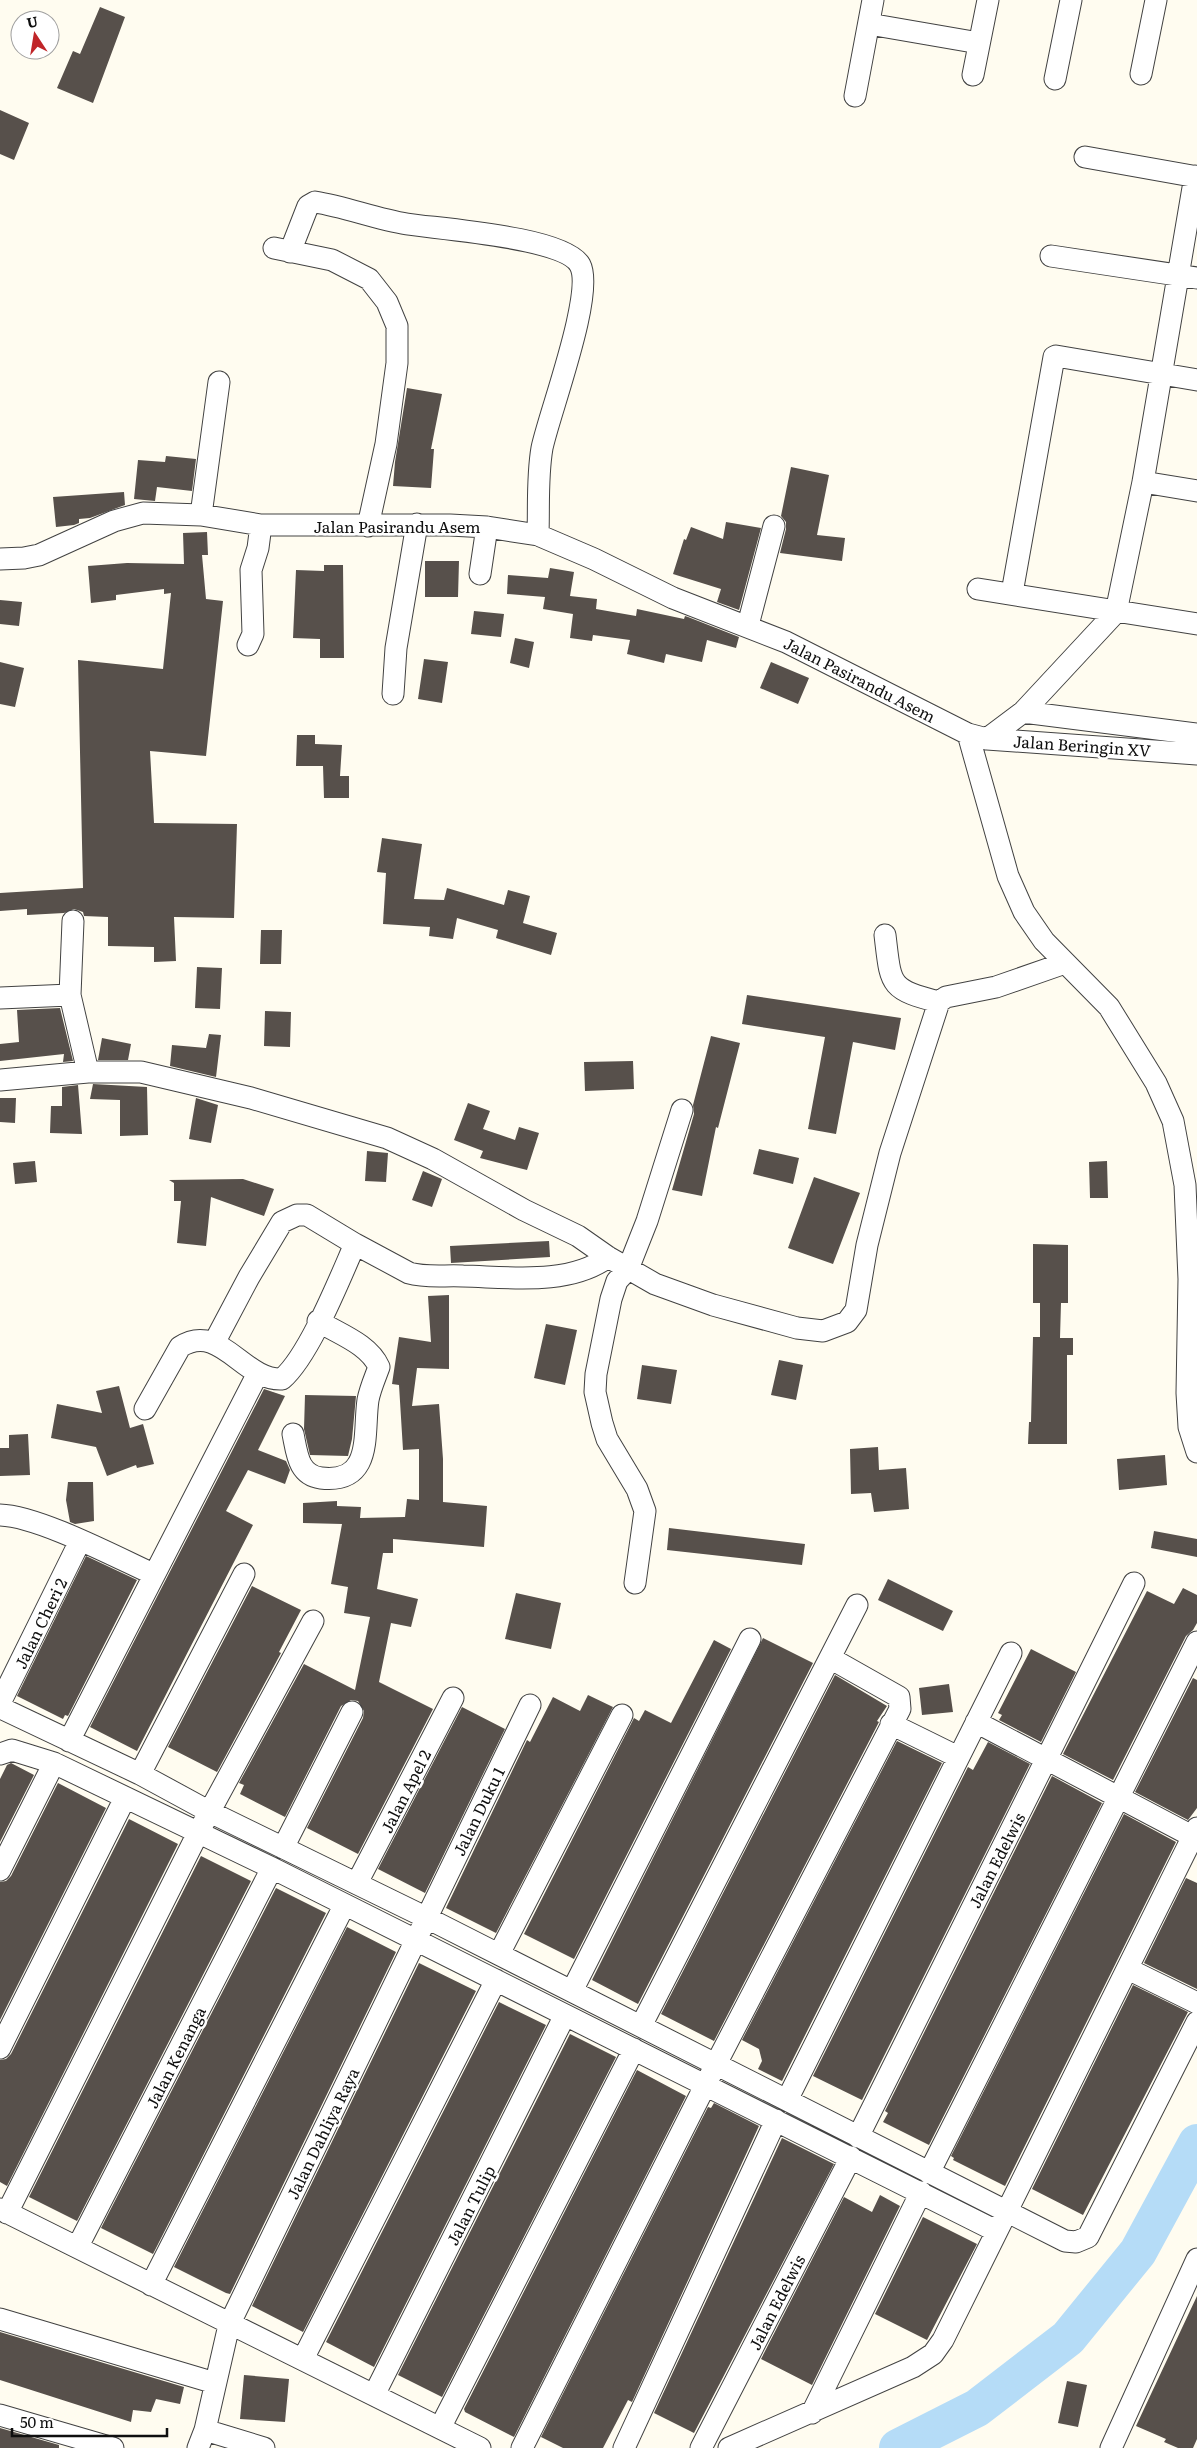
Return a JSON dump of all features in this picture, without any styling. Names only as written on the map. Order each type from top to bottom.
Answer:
[{"type":"street","points":[[855,96],[873,0]]},
{"type":"street","points":[[973,75],[988,0]]},
{"type":"street","points":[[1055,79],[1071,0]]},
{"type":"street","points":[[1141,74],[1156,0]]},
{"type":"street","points":[[869,24],[980,43]]},
{"type":"street","points":[[1085,157],[1196,176],[1188,277],[1161,374],[1116,612],[1023,712],[978,737],[1008,876],[1024,912],[1044,941],[1109,1007],[1156,1083],[1173,1121],[1185,1185],[1188,1241],[1187,1308],[1193,1334],[1188,1414],[1192,1441],[1197,1452]]},
{"type":"street","points":[[368,526],[386,444],[397,363],[397,326],[387,302],[369,279],[332,260],[282,250],[308,206],[315,202],[406,224],[487,233],[539,244],[569,254],[577,260],[582,274],[577,320],[558,397],[543,446],[539,470],[538,535]]},
{"type":"street","points":[[1051,256],[1188,277]]},
{"type":"street","points":[[1012,594],[1054,357],[1197,380]]},
{"type":"street","points":[[201,515],[219,382]]},
{"type":"street","points":[[1142,482],[1197,491]]},
{"type":"street","name":"Jalan Pasirandu Asem","points":[[0,559],[39,555],[114,521],[143,513],[201,515],[261,525],[368,526],[417,524],[487,527],[538,535],[594,558],[673,598],[748,625],[854,674],[978,737]]},
{"type":"street","points":[[393,694],[396,648],[417,524]]},
{"type":"street","points":[[248,645],[253,634],[251,570],[258,548],[261,525]]},
{"type":"street","points":[[748,625],[774,526]]},
{"type":"street","points":[[480,574],[487,527]]},
{"type":"street","points":[[978,589],[1197,624]]},
{"type":"street","points":[[1023,712],[1197,734]]},
{"type":"street","name":"Jalan Beringin XV","points":[[978,737],[1197,754]]},
{"type":"street","points":[[73,921],[70,996],[88,1072]]},
{"type":"street","points":[[885,935],[890,975],[897,987],[912,995],[939,1002]]},
{"type":"street","points":[[0,1080],[88,1072],[141,1072],[261,1100],[387,1138],[432,1159],[524,1210],[578,1236],[608,1258],[655,1284],[683,1296],[797,1328],[823,1331],[847,1322],[856,1310],[867,1245],[890,1153],[939,1002],[946,997],[996,986],[1065,964]]},
{"type":"street","points":[[0,998],[70,996]]},
{"type":"street","points":[[635,1583],[645,1511],[637,1489],[607,1439],[598,1411],[595,1392],[596,1374],[611,1299],[617,1282],[628,1269],[660,1182],[682,1110]]},
{"type":"street","points":[[214,1343],[249,1277],[282,1222],[297,1215],[307,1215],[355,1244],[418,1276],[517,1279],[576,1272],[598,1265],[608,1258]]},
{"type":"street","points":[[145,1409],[180,1347],[190,1341],[201,1339],[214,1343],[258,1373],[273,1379],[282,1379],[296,1363],[355,1244]]},
{"type":"street","points":[[293,1434],[299,1463],[311,1475],[321,1478],[341,1476],[353,1471],[362,1459],[368,1399],[379,1367],[375,1357],[362,1346],[318,1322]]},
{"type":"street","points":[[69,1741],[153,1574],[258,1373]]},
{"type":"street","points":[[0,1515],[17,1517],[153,1574]]},
{"type":"street","name":"Jalan Cheri 2","points":[[0,1704],[80,1542]]},
{"type":"street","points":[[140,1774],[244,1574]]},
{"type":"street","name":"Jalan Edelwis","points":[[858,2137],[1134,1583]]},
{"type":"street","points":[[642,2026],[857,1605]]},
{"type":"street","points":[[313,1622],[198,1833],[4,2211],[78,2246],[229,2325],[303,2359],[480,2448]]},
{"type":"street","points":[[572,1991],[750,1639]]},
{"type":"street","points":[[812,2413],[925,2182],[1197,1642]]},
{"type":"street","points":[[786,2100],[1011,1652]]},
{"type":"street","points":[[522,2448],[716,2064],[900,1709],[899,1697],[830,1658]]},
{"type":"street","name":"Jalan Apel 2","points":[[357,1883],[453,1698]]},
{"type":"street","points":[[0,1704],[3,1709],[140,1774],[210,1812],[499,1954],[858,2137],[996,2231]]},
{"type":"street","name":"Jalan Duku 1","points":[[415,1940],[530,1705]]},
{"type":"street","points":[[283,1848],[352,1712]]},
{"type":"street","points":[[499,1954],[622,1715]]},
{"type":"street","points":[[729,2448],[913,2367],[933,2354],[943,2340],[1195,1832],[1119,1798],[976,1722]]},
{"type":"street","points":[[891,1724],[958,1757]]},
{"type":"street","points":[[0,1754],[12,1750],[54,1763],[272,1868],[344,1906],[851,2157],[1007,2212],[1065,2241],[1076,2242],[1088,2237],[1197,2022]]},
{"type":"street","points":[[0,1870],[54,1763]]},
{"type":"street","points":[[0,2048],[125,1798]]},
{"type":"street","name":"Jalan Kenanga","points":[[78,2246],[272,1868]]},
{"type":"street","points":[[151,2284],[344,1906]]},
{"type":"street","name":"Jalan Dahliya Raya","points":[[201,2439],[229,2325],[415,1940]]},
{"type":"street","points":[[1128,1969],[1197,2003]]},
{"type":"street","points":[[303,2359],[496,1980]]},
{"type":"street","name":"Jalan Tulip","points":[[374,2395],[565,2015]]},
{"type":"street","points":[[440,2428],[634,2049]]},
{"type":"street","points":[[624,2448],[776,2120]]},
{"type":"street","name":"Jalan Edelwis","points":[[701,2448],[851,2157]]},
{"type":"street","points":[[1111,2448],[1197,2259]]},
{"type":"street","points":[[0,2319],[215,2383]]},
{"type":"street","points":[[0,2415],[113,2448]]},
{"type":"street","points":[[201,2439],[264,2448]]},
{"type":"building","points":[[100,7],[125,17],[93,103],[57,88],[73,51],[80,54]]},
{"type":"building","points":[[0,110],[29,123],[14,160],[0,154]]},
{"type":"building","points":[[407,388],[442,394],[431,449],[434,449],[431,488],[393,486]]},
{"type":"building","points":[[166,456],[196,459],[192,491],[157,487],[155,501],[134,499],[138,460],[165,462]]},
{"type":"building","points":[[791,467],[829,475],[817,535],[845,538],[842,561],[780,553],[786,529],[786,522],[781,516]]},
{"type":"building","points":[[124,492],[125,505],[90,518],[79,519],[79,523],[74,525],[56,527],[53,497]]},
{"type":"building","points":[[726,522],[761,528],[739,610],[717,602],[721,589],[673,574],[684,539],[686,540],[691,527],[723,539]]},
{"type":"building","points":[[207,532],[208,555],[202,555],[206,599],[223,601],[206,756],[150,751],[154,823],[237,824],[234,918],[174,917],[176,961],[154,962],[154,947],[108,946],[108,917],[84,916],[83,912],[74,909],[64,913],[27,915],[27,909],[0,911],[0,893],[83,888],[78,660],[163,669],[171,593],[164,594],[164,589],[116,595],[116,600],[91,603],[88,566],[127,563],[184,564],[183,533]]},
{"type":"building","points":[[425,561],[459,561],[458,597],[425,597]]},
{"type":"building","points":[[324,565],[343,565],[344,658],[320,658],[320,639],[293,638],[296,570],[324,571]]},
{"type":"building","points":[[550,568],[574,572],[570,596],[597,599],[596,609],[636,616],[637,609],[684,619],[685,616],[739,637],[736,648],[707,640],[702,662],[666,654],[664,663],[627,654],[630,640],[593,635],[592,641],[570,638],[573,614],[543,609],[545,597],[507,594],[508,575],[548,578]]},
{"type":"building","points":[[0,600],[22,602],[19,626],[0,624]]},
{"type":"building","points":[[474,611],[504,614],[501,637],[471,634]]},
{"type":"building","points":[[515,638],[534,642],[529,668],[510,663]]},
{"type":"building","points":[[424,659],[448,662],[442,703],[418,699]]},
{"type":"building","points":[[0,662],[24,668],[15,707],[0,704]]},
{"type":"building","points":[[771,662],[809,678],[798,704],[760,688]]},
{"type":"building","points":[[297,735],[315,735],[315,744],[342,745],[340,776],[349,776],[349,798],[324,798],[323,766],[296,766]]},
{"type":"building","points":[[382,838],[422,844],[414,899],[444,900],[447,888],[504,905],[508,890],[530,896],[523,923],[557,933],[551,955],[496,938],[498,930],[457,918],[453,939],[429,936],[430,927],[383,924],[386,873],[377,872]]},
{"type":"building","points":[[261,930],[282,930],[281,964],[260,964]]},
{"type":"building","points":[[197,967],[222,968],[220,1009],[195,1008]]},
{"type":"building","points":[[747,995],[901,1018],[895,1050],[853,1042],[836,1134],[808,1129],[825,1037],[742,1024]]},
{"type":"building","points":[[60,1008],[73,1061],[63,1062],[64,1054],[0,1061],[0,1044],[19,1042],[17,1010]]},
{"type":"building","points":[[265,1011],[291,1012],[290,1047],[264,1046]]},
{"type":"building","points":[[209,1034],[221,1035],[216,1077],[170,1066],[172,1045],[206,1048]]},
{"type":"building","points":[[711,1036],[740,1043],[718,1128],[716,1127],[702,1196],[672,1190],[694,1114],[693,1105]]},
{"type":"building","points":[[102,1038],[131,1044],[128,1060],[98,1060]]},
{"type":"building","points":[[633,1061],[634,1089],[585,1091],[584,1062]]},
{"type":"building","points":[[93,1084],[147,1087],[148,1135],[120,1136],[120,1100],[90,1099]]},
{"type":"building","points":[[78,1085],[82,1134],[50,1133],[51,1106],[62,1106],[62,1087]]},
{"type":"building","points":[[0,1098],[16,1098],[15,1123],[0,1122]]},
{"type":"building","points":[[196,1098],[218,1105],[211,1143],[189,1139]]},
{"type":"building","points":[[468,1103],[490,1111],[483,1129],[515,1140],[519,1127],[539,1133],[527,1170],[480,1158],[483,1151],[454,1140]]},
{"type":"building","points":[[759,1149],[799,1158],[793,1184],[753,1174]]},
{"type":"building","points":[[367,1151],[388,1153],[386,1182],[365,1181]]},
{"type":"building","points":[[35,1161],[37,1182],[15,1184],[13,1163]]},
{"type":"building","points":[[1107,1161],[1108,1198],[1090,1198],[1089,1162]]},
{"type":"building","points":[[423,1171],[442,1179],[432,1207],[412,1200]]},
{"type":"building","points":[[814,1177],[860,1193],[833,1264],[788,1248]]},
{"type":"building","points":[[243,1179],[274,1189],[264,1216],[211,1197],[206,1246],[177,1243],[181,1201],[174,1201],[174,1183],[169,1180]]},
{"type":"building","points":[[549,1241],[550,1257],[451,1263],[450,1246]]},
{"type":"building","points":[[1033,1244],[1068,1245],[1068,1303],[1061,1303],[1060,1338],[1073,1338],[1073,1355],[1067,1355],[1067,1444],[1028,1444],[1029,1422],[1031,1422],[1033,1337],[1040,1337],[1040,1303],[1033,1303]]},
{"type":"building","points":[[449,1295],[449,1369],[417,1368],[412,1406],[439,1404],[443,1459],[443,1502],[487,1506],[484,1547],[393,1539],[393,1553],[383,1553],[377,1589],[418,1599],[411,1627],[391,1623],[379,1682],[433,1709],[358,1854],[307,1828],[363,1718],[364,1711],[358,1701],[351,1700],[341,1706],[285,1817],[240,1794],[244,1785],[239,1783],[304,1664],[355,1690],[370,1617],[344,1613],[348,1587],[331,1584],[342,1524],[303,1523],[303,1503],[337,1501],[337,1506],[361,1507],[360,1518],[405,1517],[407,1499],[419,1500],[419,1449],[403,1450],[399,1385],[392,1384],[399,1337],[431,1342],[428,1296]]},
{"type":"building","points":[[546,1324],[577,1330],[565,1385],[534,1378]]},
{"type":"building","points":[[779,1360],[803,1365],[796,1400],[771,1395]]},
{"type":"building","points":[[642,1365],[677,1370],[671,1404],[637,1399]]},
{"type":"building","points":[[119,1386],[130,1428],[143,1424],[154,1464],[137,1468],[136,1465],[107,1476],[96,1447],[51,1438],[57,1404],[102,1413],[96,1391]]},
{"type":"building","points":[[264,1389],[285,1396],[258,1450],[286,1461],[290,1470],[285,1484],[248,1470],[226,1511],[253,1525],[137,1751],[90,1727]]},
{"type":"building","points":[[305,1395],[356,1396],[352,1439],[348,1456],[310,1455],[304,1429]]},
{"type":"building","points":[[28,1434],[30,1475],[0,1476],[0,1448],[9,1448],[9,1435]]},
{"type":"building","points":[[878,1447],[879,1470],[906,1468],[909,1509],[874,1512],[871,1493],[851,1494],[850,1449]]},
{"type":"building","points":[[1165,1455],[1167,1485],[1119,1490],[1117,1459]]},
{"type":"building","points":[[68,1482],[93,1482],[94,1521],[75,1524],[70,1522],[66,1500]]},
{"type":"building","points":[[669,1528],[805,1544],[802,1565],[667,1550]]},
{"type":"building","points":[[1154,1531],[1197,1539],[1197,1557],[1151,1548]]},
{"type":"building","points":[[86,1556],[137,1580],[68,1716],[65,1715],[63,1719],[17,1696]]},
{"type":"building","points":[[888,1579],[953,1611],[943,1631],[878,1600]]},
{"type":"building","points":[[252,1586],[301,1610],[279,1652],[281,1653],[217,1772],[168,1747]]},
{"type":"building","points":[[1183,1588],[1197,1595],[1197,1623],[1186,1636],[1113,1780],[1063,1754],[1147,1591],[1174,1604]]},
{"type":"building","points":[[516,1593],[561,1603],[551,1649],[505,1639]]},
{"type":"building","points":[[763,1638],[813,1663],[638,2004],[592,1980]]},
{"type":"building","points":[[714,1640],[731,1649],[574,1959],[524,1934],[634,1718],[639,1721],[645,1710],[671,1723]]},
{"type":"building","points":[[1031,1649],[1076,1672],[1041,1742],[999,1720],[1002,1715],[998,1713]]},
{"type":"building","points":[[835,1675],[887,1706],[877,1721],[879,1722],[714,2041],[661,2014]]},
{"type":"building","points":[[1193,1678],[1197,1680],[1197,1808],[1188,1820],[1135,1792]]},
{"type":"building","points":[[949,1684],[953,1712],[922,1715],[919,1688]]},
{"type":"building","points":[[588,1695],[613,1707],[496,1933],[446,1908],[527,1740],[530,1742],[553,1697],[580,1711]]},
{"type":"building","points":[[462,1707],[505,1729],[425,1893],[378,1869]]},
{"type":"building","points":[[897,1741],[942,1763],[782,2081],[758,2069],[762,2061],[759,2049],[742,2040]]},
{"type":"building","points":[[988,1742],[1030,1764],[862,2100],[813,2076],[968,1767],[973,1770]]},
{"type":"building","points":[[11,1763],[34,1775],[0,1842],[0,1779],[7,1765]]},
{"type":"building","points":[[1052,1776],[1102,1803],[929,2145],[883,2122],[888,2113],[885,2111]]},
{"type":"building","points":[[58,1783],[106,1808],[0,2020],[0,1882],[6,1881],[11,1876]]},
{"type":"building","points":[[1124,1814],[1176,1842],[1005,2186],[953,2160],[954,2158],[951,2156]]},
{"type":"building","points":[[129,1819],[178,1844],[7,2186],[0,2182],[0,2060],[6,2059],[11,2054]]},
{"type":"building","points":[[201,1856],[251,1881],[77,2221],[29,2197]]},
{"type":"building","points":[[1186,1878],[1197,1883],[1197,1989],[1144,1963]]},
{"type":"building","points":[[276,1888],[326,1913],[153,2254],[101,2228]]},
{"type":"building","points":[[347,1927],[396,1952],[230,2294],[226,2293],[174,2267]]},
{"type":"building","points":[[419,1963],[476,1991],[303,2332],[252,2306]]},
{"type":"building","points":[[1133,1985],[1188,2012],[1083,2215],[1032,2189]]},
{"type":"building","points":[[499,2002],[546,2025],[374,2367],[326,2342]]},
{"type":"building","points":[[570,2034],[616,2057],[442,2397],[398,2375]]},
{"type":"building","points":[[637,2070],[686,2096],[514,2437],[465,2412],[464,2409]]},
{"type":"building","points":[[714,2103],[759,2126],[632,2402],[628,2400],[603,2448],[563,2448],[541,2437],[708,2107],[711,2108]]},
{"type":"building","points":[[782,2138],[834,2164],[694,2433],[654,2413]]},
{"type":"building","points":[[880,2195],[900,2206],[812,2385],[761,2359],[844,2197],[872,2212]]},
{"type":"building","points":[[923,2217],[977,2244],[927,2340],[875,2314]]},
{"type":"building","points":[[1197,2296],[1197,2439],[1193,2448],[1178,2448],[1164,2442],[1166,2439],[1136,2426]]},
{"type":"building","points":[[0,2332],[184,2387],[180,2404],[156,2399],[151,2412],[133,2410],[131,2422],[0,2380]]},
{"type":"building","points":[[244,2375],[289,2379],[285,2422],[240,2419]]},
{"type":"building","points":[[1067,2381],[1087,2385],[1078,2427],[1058,2423]]},
{"type":"building","points":[[0,2428],[59,2445],[59,2448],[0,2448]]},
{"type":"waterway","points":[[898,2448],[977,2408],[1068,2338],[1138,2252],[1197,2143]]}]
